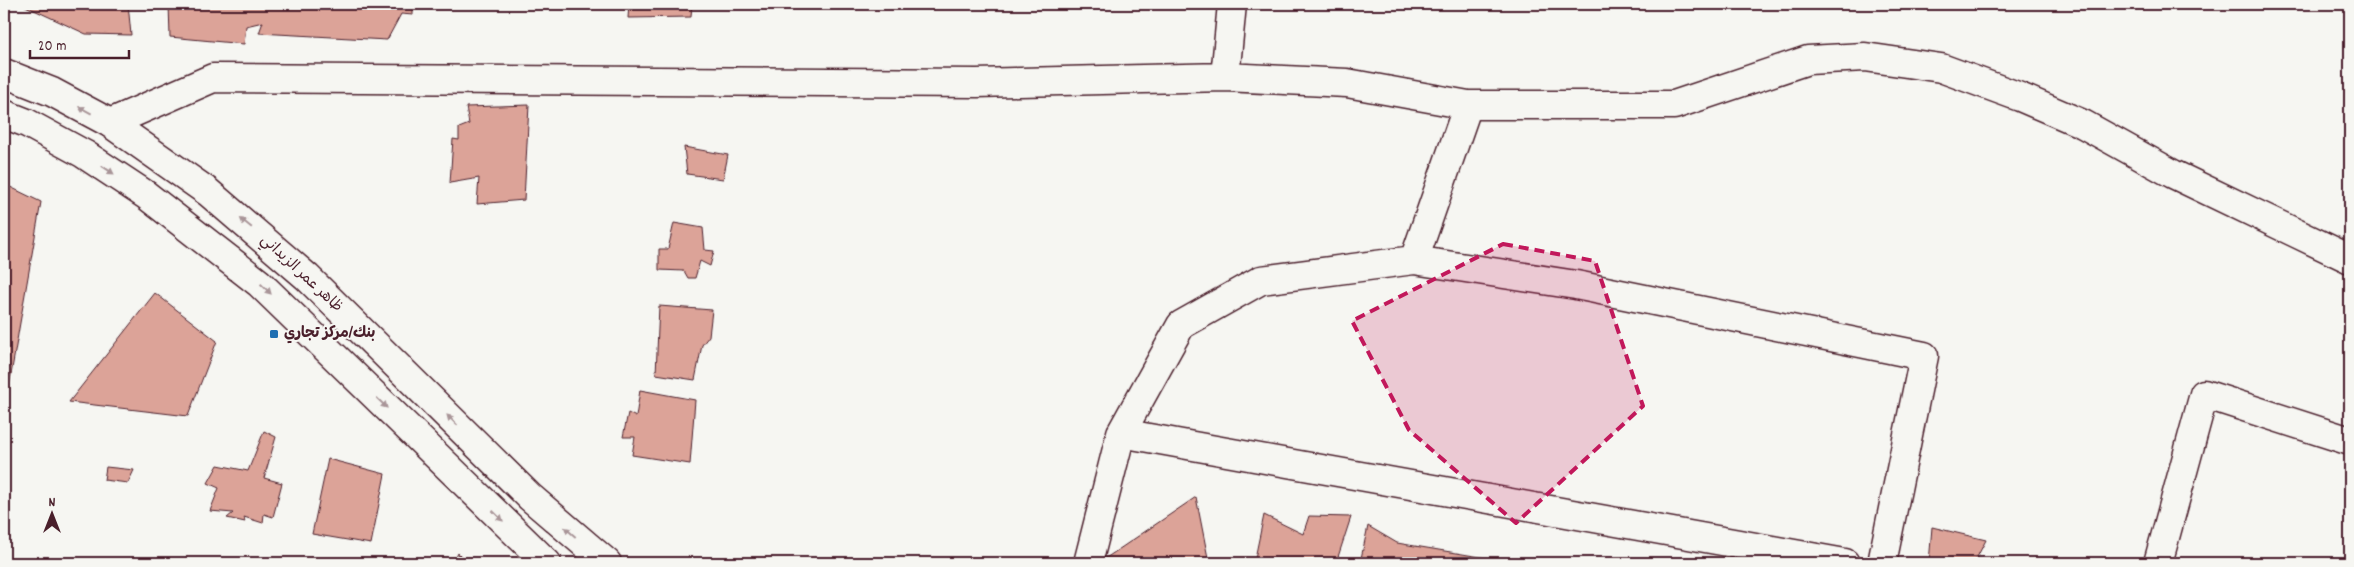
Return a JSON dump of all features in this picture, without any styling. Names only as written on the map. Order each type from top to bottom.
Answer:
[{"type":"street","points":[[1225,77],[1232,4]]},
{"type":"street","points":[[110,123],[213,78],[977,83],[1225,77],[1347,83],[1468,104],[1674,104],[1808,60],[1865,57],[1941,68],[2020,97],[2083,124],[2173,174],[2350,259]]},
{"type":"street","name":"ظاهر عمر الزيداني","points":[[4,73],[52,92],[110,123],[208,192],[307,277],[530,497],[607,563]]},
{"type":"street","points":[[1414,260],[1468,104]]},
{"type":"street","points":[[4,114],[27,123],[84,154],[146,195],[259,283],[547,563]]},
{"type":"street","points":[[1088,563],[1121,433],[1181,325],[1261,280],[1414,260],[1576,285],[1924,356],[1882,563]]},
{"type":"street","points":[[2158,563],[2204,394],[2350,441]]},
{"type":"street","points":[[1121,433],[1845,563]]},
{"type":"highlighted area","points":[[1503,244],[1595,261],[1643,406],[1516,523],[1409,430],[1352,321]]},
{"type":"building","points":[[21,4],[128,4],[131,35],[86,34]]},
{"type":"building","points":[[169,4],[413,4],[413,15],[401,14],[387,40],[259,33],[263,22],[246,26],[244,44],[170,37]]},
{"type":"building","points":[[547,4],[579,4],[579,7]]},
{"type":"building","points":[[629,4],[692,4],[691,17],[628,18]]},
{"type":"building","points":[[529,105],[524,200],[477,204],[479,178],[450,183],[453,139],[459,140],[459,128],[469,124],[466,107]]},
{"type":"building","points":[[684,147],[728,155],[723,179],[687,174]]},
{"type":"building","points":[[4,184],[41,202],[4,415]]},
{"type":"building","points":[[674,223],[703,228],[705,250],[714,251],[710,266],[700,261],[695,278],[688,278],[684,271],[659,270],[659,249],[668,249]]},
{"type":"building","points":[[155,293],[217,341],[188,416],[69,402]]},
{"type":"building","points":[[659,306],[712,310],[709,336],[702,345],[695,380],[656,374]]},
{"type":"building","points":[[640,390],[695,400],[690,464],[632,455],[635,437],[623,437],[628,413],[636,417]]},
{"type":"building","points":[[264,431],[276,437],[264,478],[282,483],[273,517],[264,514],[263,523],[244,517],[245,522],[227,518],[233,513],[210,511],[219,488],[208,483],[218,465],[248,471]]},
{"type":"building","points":[[328,459],[385,474],[371,544],[312,534]]},
{"type":"building","points":[[106,467],[134,470],[128,483],[104,480]]},
{"type":"building","points":[[1196,497],[1209,563],[1111,563],[1106,558]]},
{"type":"building","points":[[1264,515],[1303,534],[1309,516],[1351,517],[1336,563],[1254,563]]},
{"type":"building","points":[[1368,526],[1397,543],[1516,563],[1360,563]]},
{"type":"building","points":[[1932,527],[1986,540],[1974,563],[1929,563]]},
{"type":"building","points":[[458,553],[468,563],[453,563]]},
{"type":"place","name":"بنك/مركز تجاري","points":[[274,334]]}]
